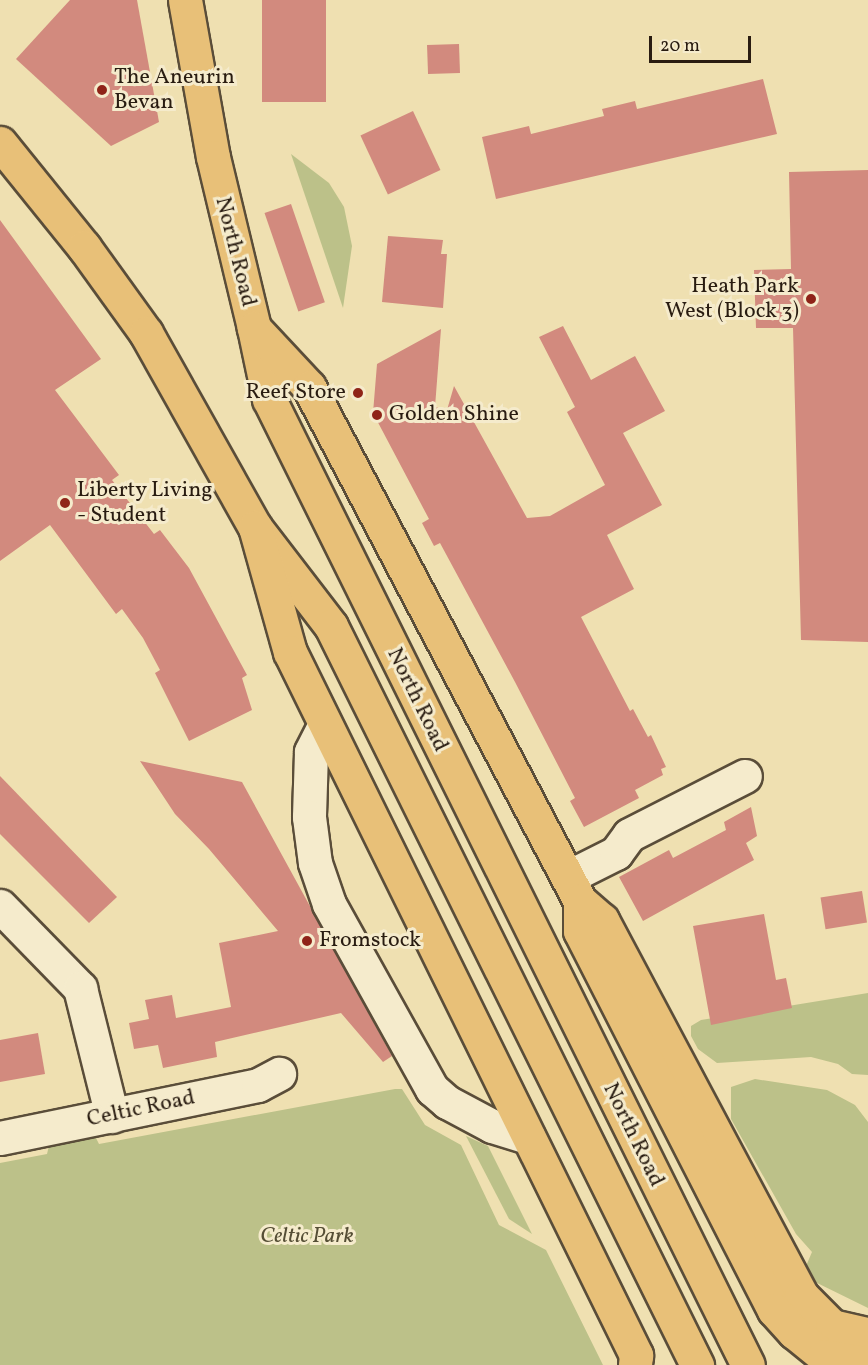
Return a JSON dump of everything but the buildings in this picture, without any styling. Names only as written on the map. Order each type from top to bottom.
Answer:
[{"type":"main road","name":"North Road","points":[[185,0],[213,157],[269,399],[748,1365]]},
{"type":"main road","name":"North Road","points":[[0,144],[84,247],[146,333],[255,527],[331,626],[697,1365]]},
{"type":"main road","points":[[254,328],[309,387],[574,889],[602,920],[801,1295],[832,1326],[868,1334]]},
{"type":"main road","points":[[255,527],[290,652],[324,726],[641,1362]]},
{"type":"main road","points":[[574,889],[580,931],[774,1310],[794,1332],[824,1356],[868,1364]]},
{"type":"street","points":[[324,726],[311,752],[309,817],[315,863],[329,904],[432,1089],[447,1102],[492,1126],[528,1137]]},
{"type":"street","points":[[574,889],[616,852],[629,835],[745,776]]},
{"type":"street","points":[[0,906],[80,988],[111,1116]]},
{"type":"street","name":"Celtic Road","points":[[0,1138],[258,1085],[279,1074]]},
{"type":"green space","points":[[291,154],[329,183],[344,207],[352,246],[343,308]]},
{"type":"green space","points":[[868,993],[868,1075],[852,1074],[838,1064],[811,1057],[717,1063],[698,1049],[691,1036],[691,1026],[701,1020]]},
{"type":"green space","points":[[755,1079],[827,1090],[855,1105],[868,1122],[868,1308],[809,1279],[806,1266],[812,1252],[796,1234],[731,1119],[731,1087]]},
{"type":"green space","name":"Celtic Park","points":[[402,1089],[425,1125],[461,1145],[499,1225],[546,1250],[603,1365],[0,1365],[0,1163],[47,1154],[51,1137],[93,1132],[99,1144]]},
{"type":"green space","points":[[466,1136],[488,1146],[532,1234],[509,1219]]},
{"type":"place","name":"The Aneurin Bevan","points":[[102,90]]},
{"type":"place","name":"Heath Park West (Block 3)","points":[[811,299]]},
{"type":"place","name":"Reef Store","points":[[358,393]]},
{"type":"place","name":"Golden Shine","points":[[377,415]]},
{"type":"place","name":"Liberty Living - Student","points":[[65,503]]},
{"type":"place","name":"Fromstock","points":[[307,941]]}]
